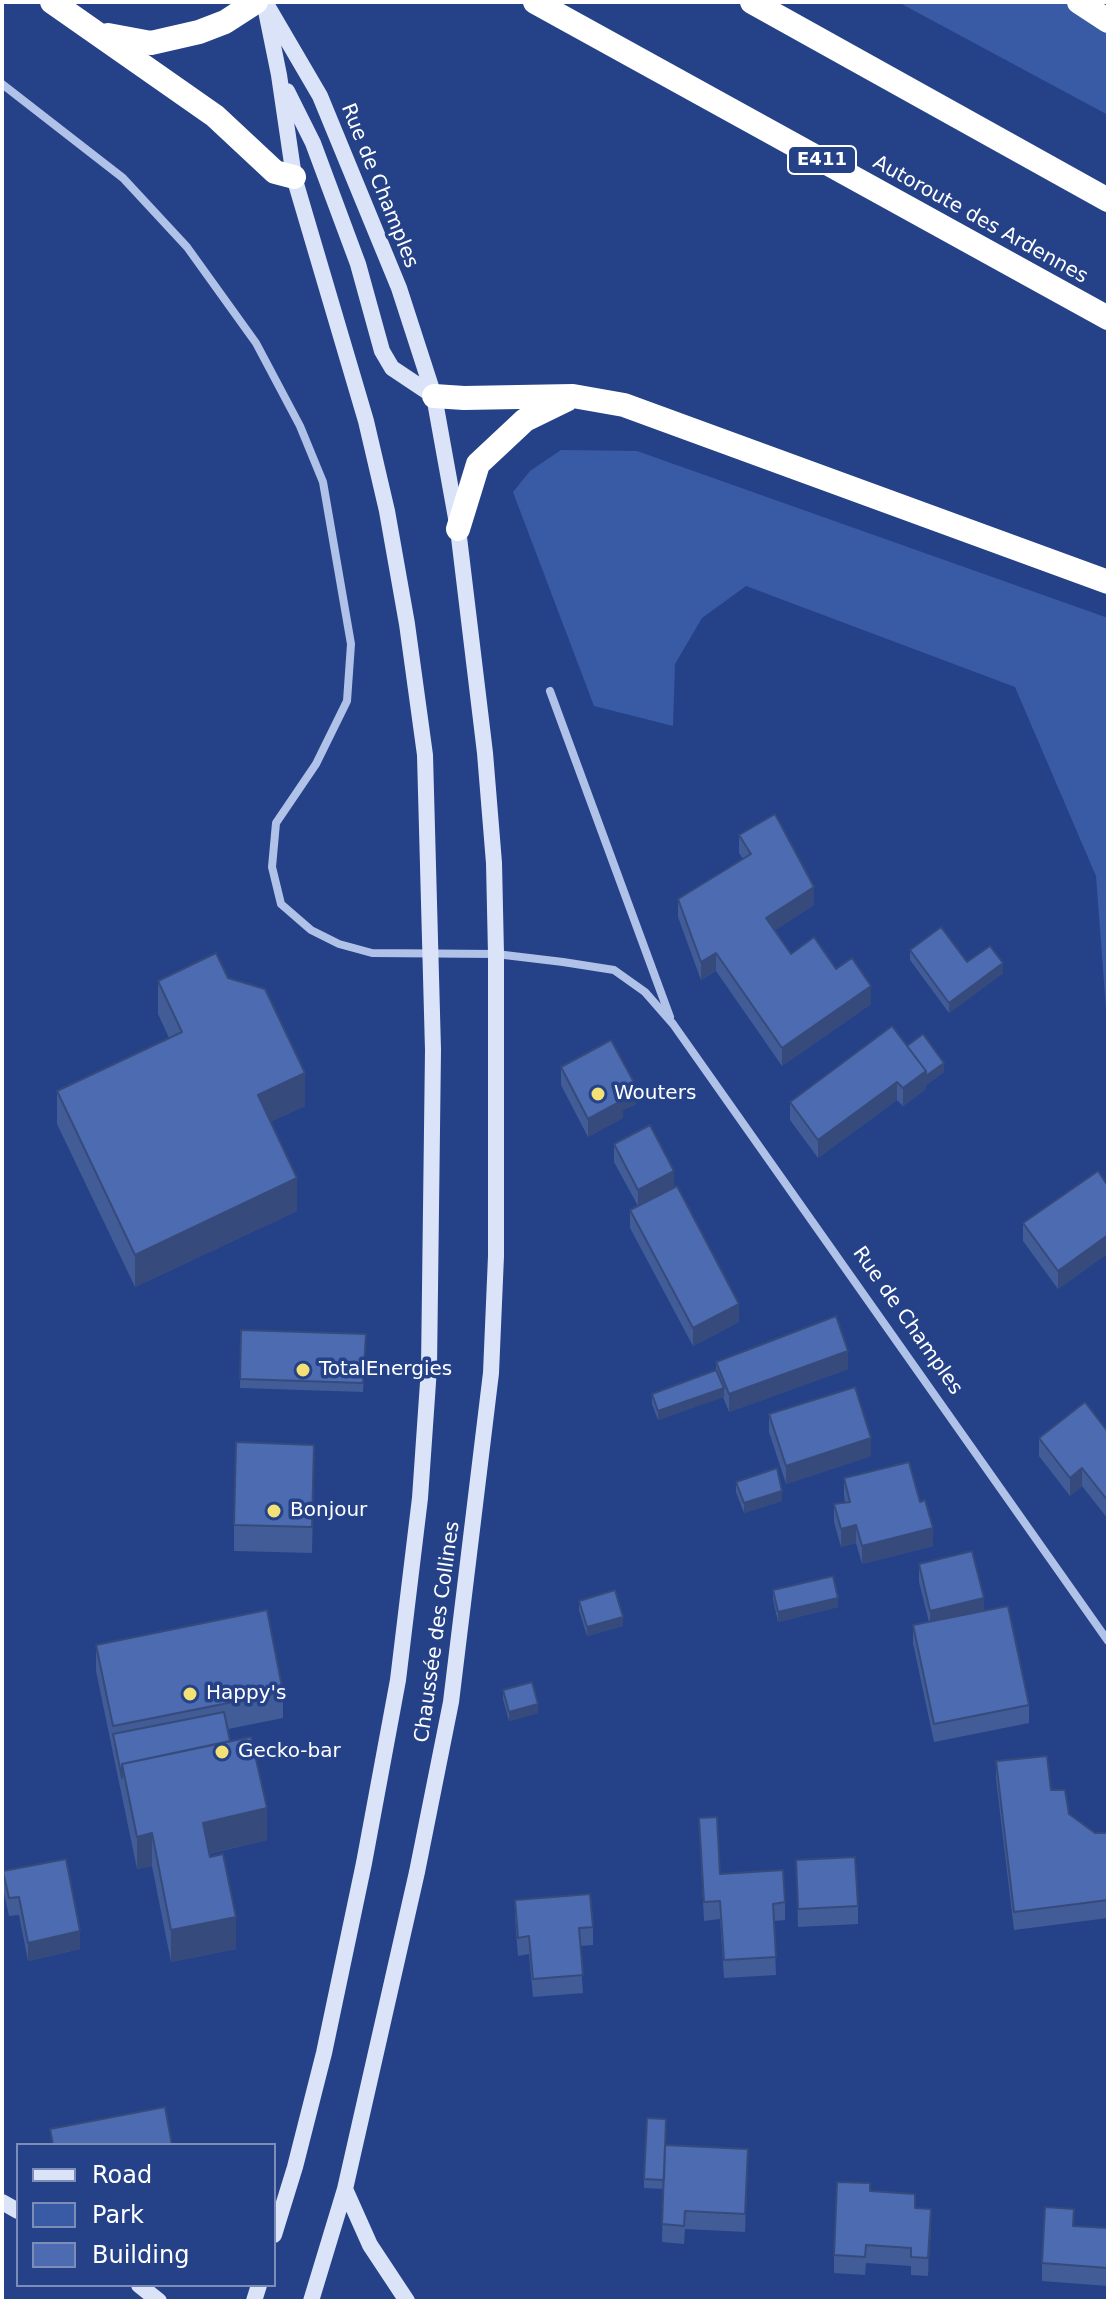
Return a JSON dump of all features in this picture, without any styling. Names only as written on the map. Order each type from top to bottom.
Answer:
[{"type":"highway","points":[[52,2],[215,116],[275,172],[294,177]]},
{"type":"highway","points":[[100,34],[151,43],[199,32],[225,22],[256,2]]},
{"type":"highway","name":"Autoroute des Ardennes","points":[[535,2],[1108,318]]},
{"type":"highway","points":[[752,2],[1108,200]]},
{"type":"highway","points":[[1079,2],[1108,21]]},
{"type":"highway","points":[[434,396],[573,396],[624,405],[1108,582]]},
{"type":"highway","points":[[458,529],[478,464],[525,420],[573,396]]},
{"type":"main road","points":[[264,2],[279,75],[313,143],[358,264],[382,351],[392,368],[434,396]]},
{"type":"main road","name":"Rue de Champles","points":[[264,2],[320,96],[399,288],[434,396],[458,529]]},
{"type":"main road","name":"Chaussée des Collines","points":[[276,2229],[324,2053],[398,1680],[420,1498],[429,1368],[433,1050],[425,755],[407,624],[387,511],[366,421],[294,177],[279,75]]},
{"type":"main road","name":"Chaussée des Collines","points":[[311,2301],[345,2189],[417,1872],[451,1702],[491,1373],[496,1256],[494,863],[485,753],[458,529]]},
{"type":"main road","points":[[276,2193],[295,2167]]},
{"type":"main road","points":[[345,2189],[370,2245],[407,2301]]},
{"type":"main road","points":[[142,2287],[159,2301]]},
{"type":"street","points":[[2,84],[123,178],[187,247],[256,343],[300,426],[323,482],[351,644],[347,701],[316,764],[276,823],[272,867],[281,904],[311,930],[339,944],[372,953],[431,954]]},
{"type":"street","name":"Rue de Champles","points":[[550,691],[673,1024]]},
{"type":"street","name":"Rue de Champles","points":[[431,954],[496,954],[614,970],[645,992],[673,1024],[1108,1641]]},
{"type":"green space","points":[[898,2],[1108,2],[1108,115]]},
{"type":"green space","points":[[561,450],[637,451],[1108,618],[1108,1035],[1096,876],[1015,687],[746,586],[702,618],[675,664],[673,726],[594,706],[513,492],[530,471]]},
{"type":"building","points":[[775,814],[814,887],[766,918],[791,954],[814,937],[836,969],[852,958],[871,986],[782,1048],[716,953],[701,962],[678,899],[751,854],[739,835]]},
{"type":"building","points":[[941,927],[967,962],[990,946],[1003,963],[949,1003],[910,950]]},
{"type":"building","points":[[216,953],[228,978],[265,989],[305,1073],[258,1095],[297,1178],[135,1255],[57,1091],[182,1032],[158,981]]},
{"type":"building","points":[[892,1026],[926,1071],[903,1088],[897,1082],[818,1140],[790,1102]]},
{"type":"building","points":[[923,1034],[944,1063],[926,1076],[926,1071],[907,1046]]},
{"type":"building","name":"Wouters","points":[[611,1040],[636,1086],[619,1094],[623,1100],[588,1119],[561,1067]]},
{"type":"building","points":[[650,1125],[674,1171],[638,1190],[614,1144]]},
{"type":"building","points":[[1098,1171],[1108,1186],[1108,1235],[1058,1271],[1023,1223]]},
{"type":"building","points":[[677,1186],[739,1304],[693,1328],[630,1210]]},
{"type":"building","points":[[836,1316],[848,1351],[729,1394],[716,1362]]},
{"type":"building","points":[[241,1330],[366,1334],[363,1383],[240,1379]]},
{"type":"building","points":[[716,1370],[724,1388],[658,1411],[652,1394]]},
{"type":"building","points":[[855,1387],[871,1438],[786,1466],[769,1414]]},
{"type":"building","points":[[1085,1402],[1108,1432],[1108,1501],[1082,1468],[1070,1478],[1039,1438]]},
{"type":"building","name":"Bonjour","points":[[236,1442],[314,1445],[312,1527],[234,1525]]},
{"type":"building","points":[[909,1462],[920,1502],[925,1500],[933,1528],[862,1546],[856,1525],[841,1529],[834,1504],[850,1502],[844,1478]]},
{"type":"building","points":[[777,1468],[782,1491],[744,1503],[736,1482]]},
{"type":"building","points":[[972,1551],[984,1598],[930,1611],[919,1564]]},
{"type":"building","points":[[833,1576],[838,1598],[778,1612],[773,1590]]},
{"type":"building","points":[[615,1590],[623,1617],[587,1627],[579,1601]]},
{"type":"building","points":[[1008,1606],[1029,1705],[934,1724],[913,1625]]},
{"type":"building","name":"Happy's","points":[[267,1610],[283,1692],[113,1726],[96,1645]]},
{"type":"building","points":[[532,1682],[538,1704],[509,1712],[503,1690]]},
{"type":"building","points":[[224,1712],[230,1741],[122,1764],[122,1778],[113,1734]]},
{"type":"building","points":[[251,1737],[267,1808],[203,1823],[210,1857],[223,1854],[236,1917],[171,1930],[152,1833],[137,1837],[122,1764]]},
{"type":"building","points":[[1047,1756],[1051,1790],[1065,1790],[1069,1814],[1095,1833],[1108,1833],[1108,1900],[1014,1912],[996,1761]]},
{"type":"building","points":[[717,1817],[720,1874],[783,1870],[785,1902],[773,1904],[776,1957],[724,1960],[720,1901],[704,1902],[699,1818]]},
{"type":"building","points":[[855,1857],[858,1906],[798,1909],[796,1860]]},
{"type":"building","points":[[66,1859],[80,1931],[28,1943],[19,1897],[9,1898],[3,1871]]},
{"type":"building","points":[[590,1894],[593,1927],[579,1928],[583,1975],[533,1979],[529,1936],[518,1938],[515,1900]]},
{"type":"building","points":[[165,2107],[172,2143],[53,2143],[50,2129]]},
{"type":"building","points":[[647,2118],[666,2119],[664,2180],[644,2179]]},
{"type":"building","points":[[665,2145],[748,2149],[745,2214],[685,2211],[684,2226],[662,2224]]},
{"type":"building","points":[[837,2182],[870,2183],[870,2191],[915,2194],[915,2208],[931,2209],[928,2258],[911,2257],[911,2248],[866,2245],[865,2257],[834,2255]]},
{"type":"building","points":[[1045,2207],[1074,2209],[1073,2226],[1108,2228],[1108,2268],[1042,2263]]},
{"type":"place","name":"Wouters","points":[[598,1094]]},
{"type":"place","name":"TotalEnergies","points":[[303,1370]]},
{"type":"place","name":"Bonjour","points":[[274,1511]]},
{"type":"place","name":"Happy's","points":[[190,1694]]},
{"type":"place","name":"Gecko-bar","points":[[222,1752]]}]
